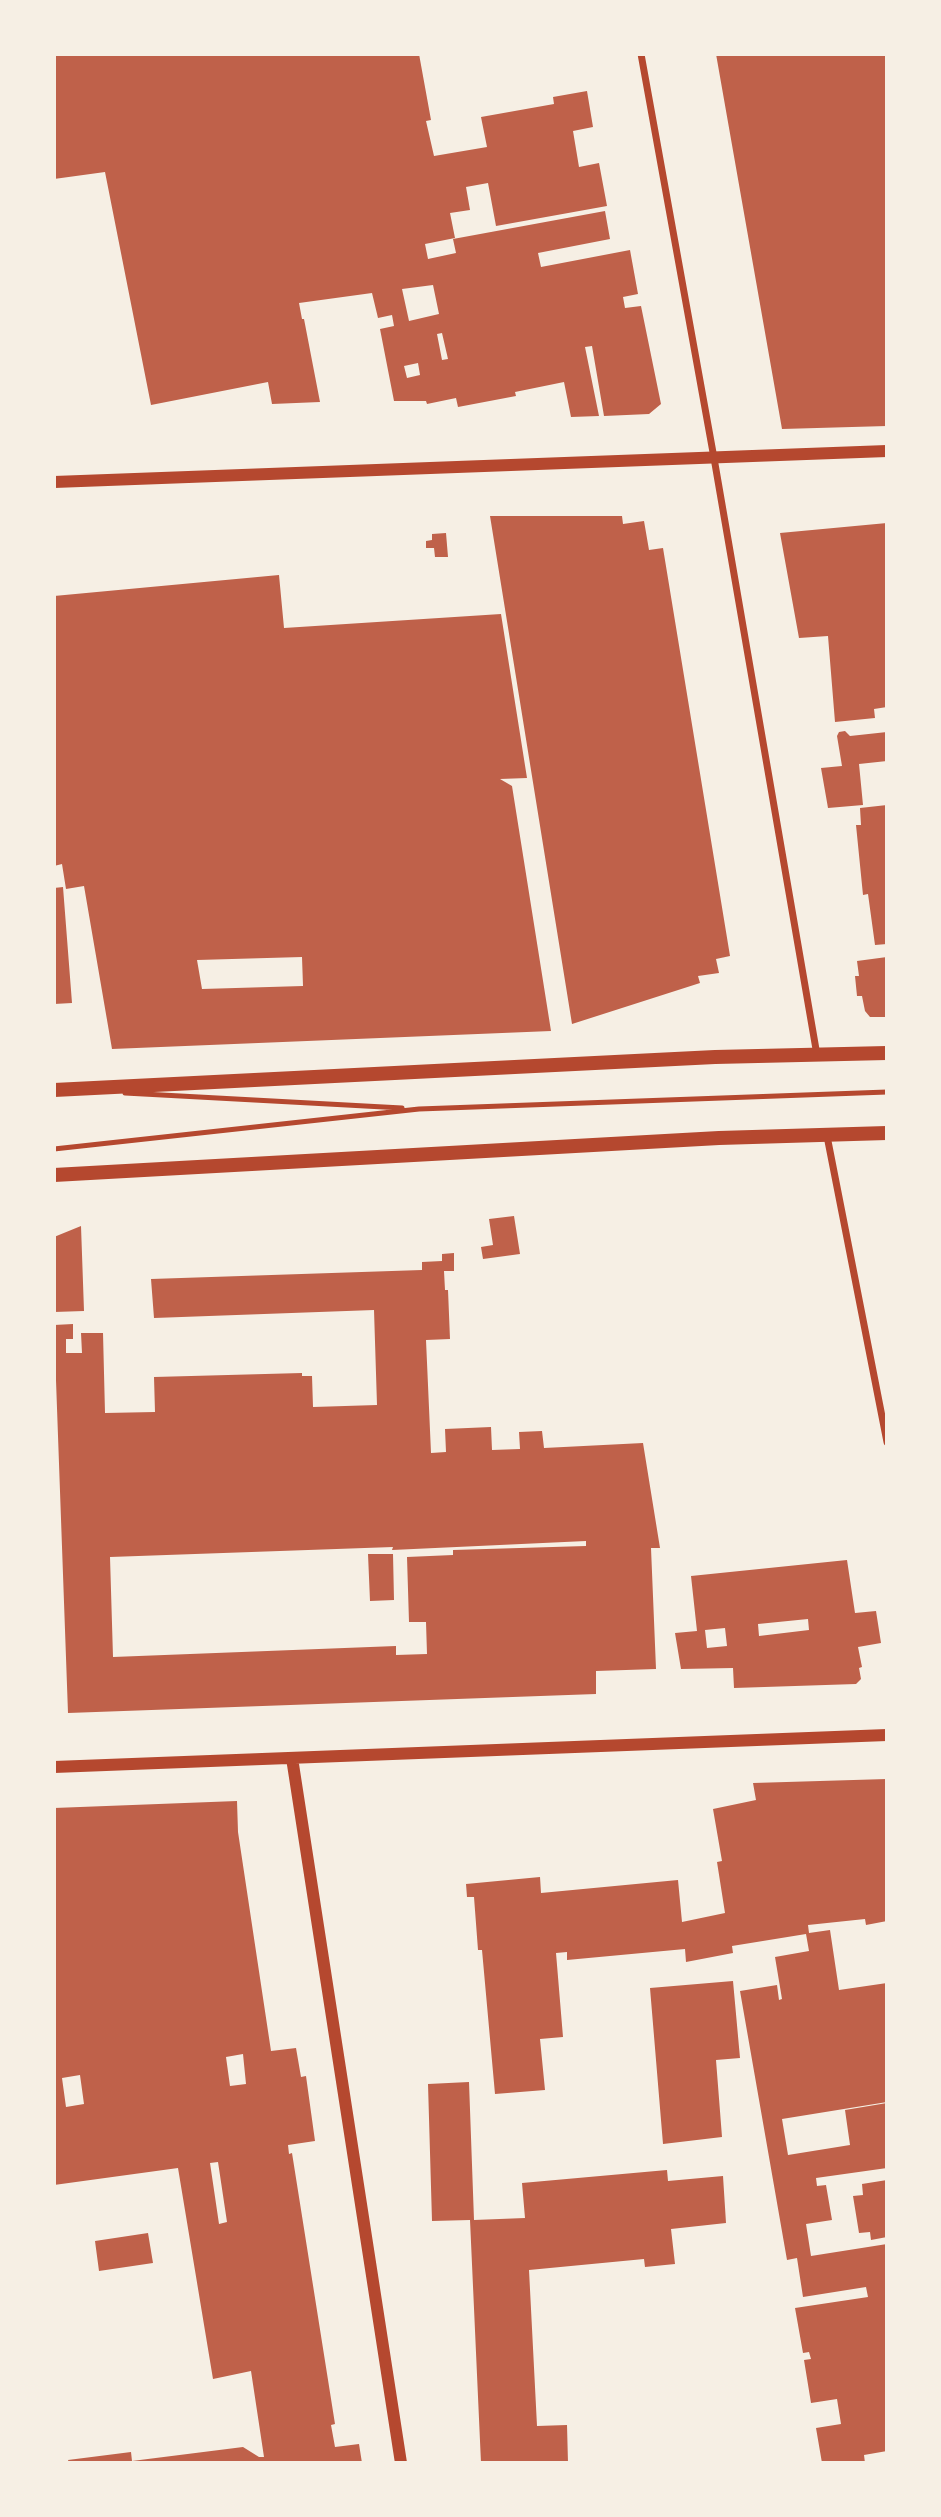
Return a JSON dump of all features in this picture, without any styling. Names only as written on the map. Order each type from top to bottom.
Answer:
[{"type":"main road","points":[[58,1090],[715,1057],[887,1053]]},
{"type":"main road","points":[[54,1175],[719,1138],[887,1133]]},
{"type":"street","points":[[641,54],[715,458],[817,1055]]},
{"type":"street","points":[[54,482],[887,451]]},
{"type":"street","points":[[827,1136],[887,1443]]},
{"type":"street","points":[[54,1767],[887,1735]]},
{"type":"street","points":[[292,1758],[401,2463]]},
{"type":"lane","points":[[58,1090],[419,1109]]},
{"type":"lane","points":[[54,1149],[419,1109],[887,1092]]},
{"type":"building","points":[[54,54],[419,54],[431,120],[426,121],[434,156],[487,147],[481,117],[554,104],[553,97],[587,91],[593,127],[573,131],[579,167],[599,163],[607,206],[496,226],[488,183],[466,187],[470,210],[450,213],[455,238],[425,244],[428,259],[456,253],[453,239],[605,211],[610,239],[538,253],[541,267],[630,250],[638,294],[623,297],[625,308],[641,306],[661,404],[649,414],[604,416],[592,346],[585,347],[599,416],[571,417],[564,382],[515,392],[516,396],[458,407],[456,398],[427,404],[426,401],[394,401],[380,329],[394,326],[392,315],[378,318],[372,293],[299,303],[320,402],[272,404],[268,382],[151,405],[105,172],[54,179]],"holes":[[[433,285],[439,314],[409,321],[402,289]],[[442,333],[448,359],[442,360],[437,334]],[[418,363],[420,375],[407,378],[404,366]]]},
{"type":"building","points":[[716,54],[887,54],[887,426],[782,429]]},
{"type":"building","points":[[490,516],[622,516],[623,524],[644,521],[649,550],[663,548],[730,956],[716,959],[719,973],[698,976],[700,983],[572,1024]]},
{"type":"building","points":[[887,523],[887,707],[874,709],[875,718],[835,722],[828,636],[799,638],[780,533]]},
{"type":"building","points":[[446,533],[448,557],[435,557],[434,548],[426,548],[426,541],[432,540],[432,534]]},
{"type":"building","points":[[279,575],[284,628],[501,614],[527,778],[500,779],[512,786],[551,1031],[112,1049],[84,886],[66,889],[62,864],[54,866],[54,596]],"holes":[[[302,957],[303,986],[202,989],[197,960]]]},
{"type":"building","points":[[845,731],[850,736],[887,732],[887,761],[859,764],[863,805],[828,808],[821,768],[842,766],[837,736],[839,732]]},
{"type":"building","points":[[887,805],[887,944],[875,945],[868,894],[863,895],[856,825],[861,825],[860,808]]},
{"type":"building","points":[[63,887],[72,1003],[54,1004],[54,888]]},
{"type":"building","points":[[887,957],[887,1017],[870,1017],[865,1011],[862,996],[857,996],[857,961]]},
{"type":"building","points":[[514,1216],[520,1254],[483,1259],[481,1247],[493,1245],[489,1219]]},
{"type":"building","points":[[81,1226],[84,1311],[54,1312],[54,1237]]},
{"type":"building","points":[[454,1253],[454,1271],[444,1271],[445,1290],[448,1290],[450,1339],[426,1340],[431,1453],[446,1452],[445,1429],[491,1427],[492,1450],[520,1449],[519,1432],[542,1431],[544,1448],[643,1443],[660,1548],[651,1548],[656,1669],[596,1671],[596,1694],[68,1713],[54,1325],[73,1324],[73,1339],[66,1339],[66,1353],[82,1353],[81,1333],[103,1333],[105,1413],[155,1412],[154,1377],[302,1373],[302,1376],[312,1376],[313,1407],[377,1405],[374,1310],[154,1318],[151,1279],[422,1270],[422,1262],[442,1261],[442,1254]],"holes":[[[586,1541],[586,1546],[453,1550],[453,1555],[407,1557],[409,1622],[426,1622],[427,1654],[396,1655],[396,1646],[113,1657],[110,1557],[393,1547],[392,1550]]]},
{"type":"building","points":[[368,1554],[393,1554],[394,1600],[370,1601]]},
{"type":"building","points":[[847,1560],[855,1613],[876,1611],[881,1643],[858,1647],[862,1667],[859,1668],[861,1679],[856,1684],[734,1688],[733,1668],[681,1669],[675,1633],[697,1631],[691,1576]],"holes":[[[808,1619],[809,1630],[759,1636],[758,1624]],[[725,1628],[727,1646],[707,1648],[705,1630]]]},
{"type":"building","points":[[887,1779],[887,1921],[866,1925],[865,1919],[808,1925],[809,1933],[830,1930],[839,1990],[887,1983],[887,2102],[782,2119],[788,2155],[850,2145],[845,2110],[887,2103],[887,2168],[816,2178],[817,2186],[826,2185],[832,2220],[806,2224],[811,2256],[887,2244],[887,2451],[864,2455],[865,2463],[822,2463],[816,2428],[841,2424],[837,2399],[811,2403],[804,2360],[811,2359],[809,2352],[803,2353],[795,2308],[868,2297],[866,2287],[803,2297],[797,2258],[787,2260],[740,1991],[777,1985],[779,2000],[782,1999],[775,1957],[809,1951],[806,1934],[732,1946],[733,1953],[686,1962],[685,1949],[567,1960],[567,1952],[556,1953],[563,2037],[540,2039],[545,2090],[495,2094],[482,1950],[478,1950],[474,1897],[467,1897],[466,1884],[540,1877],[541,1893],[678,1880],[682,1922],[725,1913],[717,1862],[722,1861],[713,1809],[756,1800],[753,1783]]},
{"type":"building","points":[[237,1801],[238,1832],[271,2051],[296,2048],[301,2077],[306,2076],[315,2141],[288,2145],[289,2154],[292,2153],[335,2424],[331,2425],[335,2447],[359,2444],[362,2463],[69,2463],[68,2460],[131,2452],[132,2461],[243,2447],[259,2457],[264,2457],[251,2371],[213,2379],[178,2168],[54,2185],[54,1808]],"holes":[[[243,2054],[246,2084],[230,2086],[226,2057]],[[80,2075],[84,2104],[66,2107],[62,2078]],[[218,2162],[227,2222],[219,2224],[210,2163]]]},
{"type":"building","points":[[733,1981],[740,2058],[716,2060],[722,2137],[663,2144],[650,1988]]},
{"type":"building","points":[[469,2082],[474,2220],[525,2218],[522,2183],[667,2170],[668,2181],[723,2176],[726,2223],[671,2229],[675,2264],[645,2267],[644,2259],[529,2270],[537,2426],[567,2425],[568,2463],[481,2463],[470,2220],[432,2221],[428,2084]]},
{"type":"building","points":[[887,2180],[887,2237],[871,2240],[870,2232],[859,2233],[853,2196],[863,2195],[862,2184]]},
{"type":"building","points":[[148,2233],[153,2263],[99,2271],[95,2241]]}]
